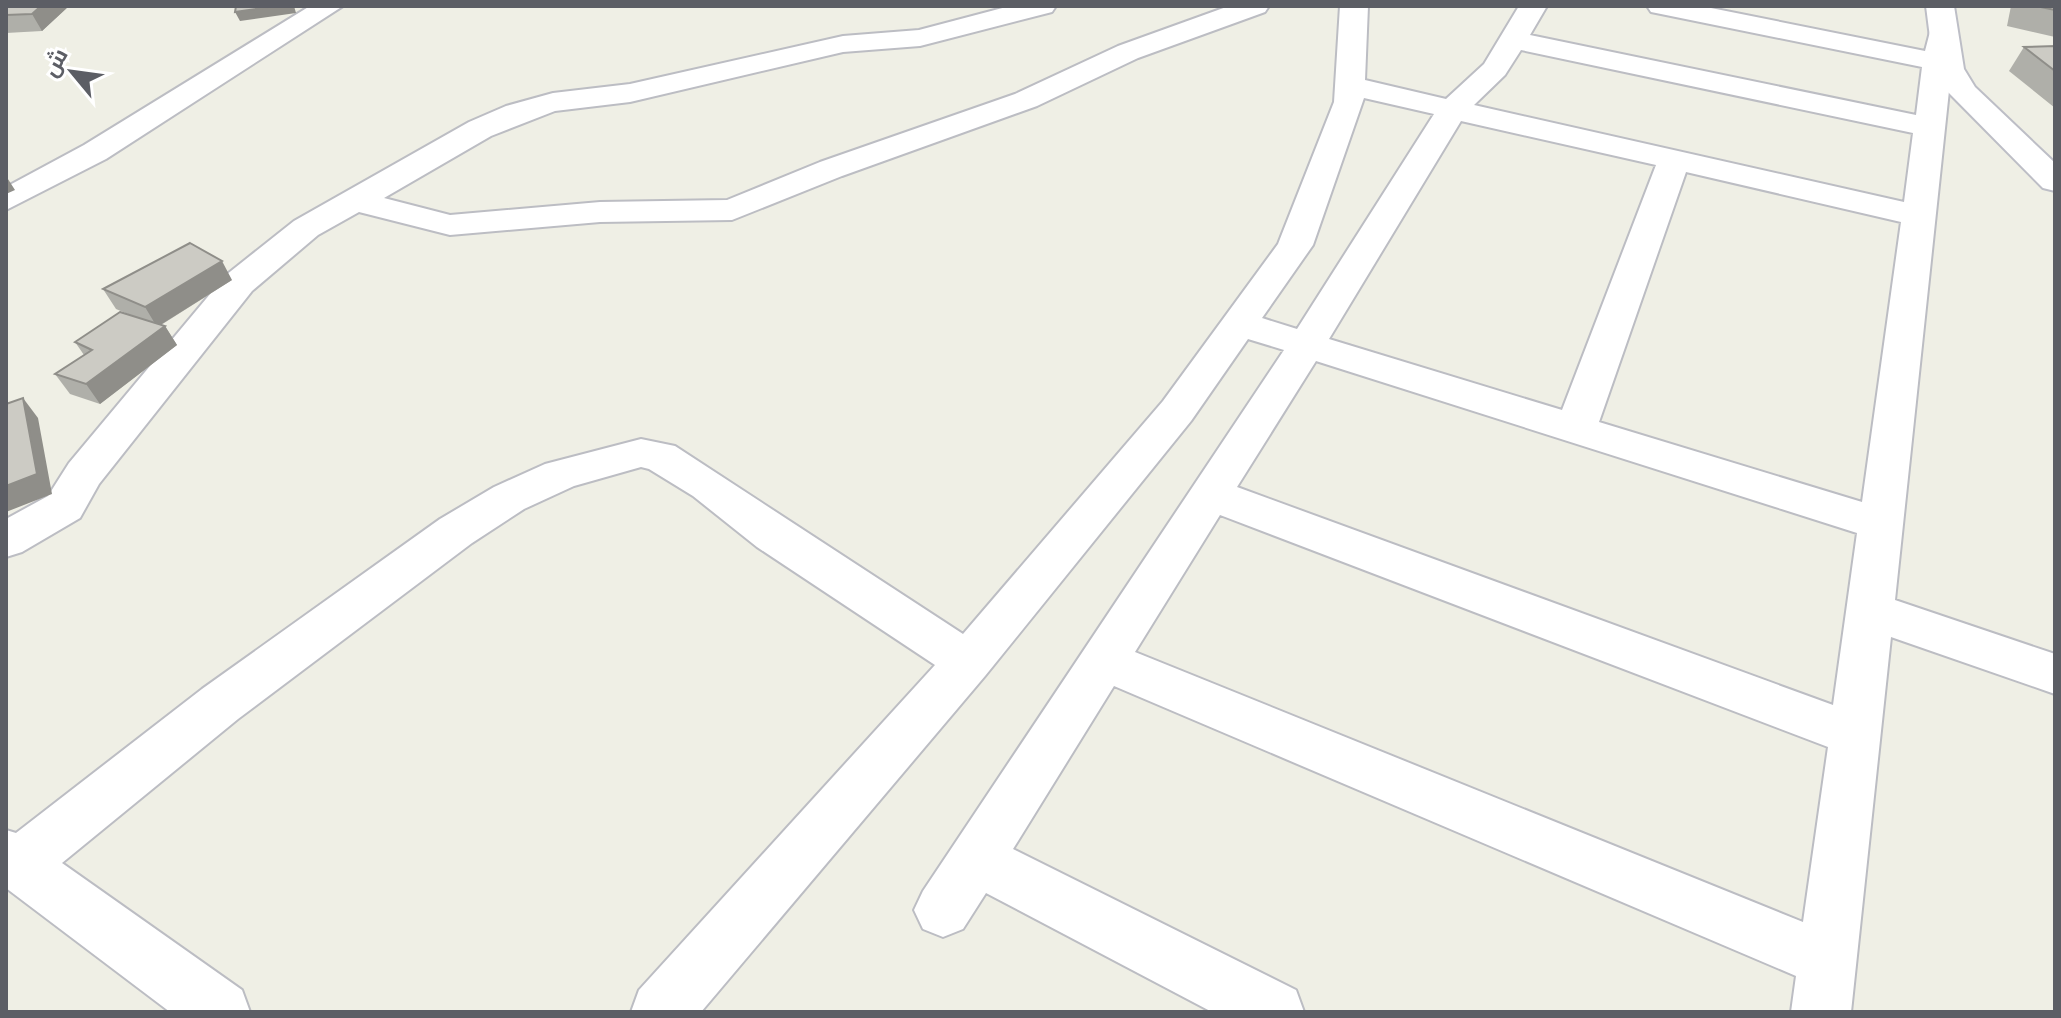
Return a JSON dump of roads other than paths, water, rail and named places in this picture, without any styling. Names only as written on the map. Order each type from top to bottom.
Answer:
[{"type":"street","points":[[6,200],[95,152],[329,6]]},
{"type":"street","points":[[6,540],[64,507],[84,474],[239,283],[306,228],[517,112],[586,96],[630,93],[843,44],[920,38],[1042,6]]},
{"type":"street","points":[[353,200],[450,225],[600,212],[732,210],[831,169],[1026,100],[1128,52],[1255,6]]},
{"type":"street","points":[[661,1012],[968,662],[1177,411],[1295,245],[1349,102],[1354,6]]},
{"type":"street","points":[[1661,6],[1940,34]]},
{"type":"street","points":[[943,910],[1306,346],[1452,110],[1495,69],[1524,23],[1930,127]]},
{"type":"street","points":[[1821,1012],[1940,34]]},
{"type":"street","points":[[1940,34],[1949,69],[1963,92],[2055,181]]},
{"type":"street","points":[[1350,86],[1919,216]]},
{"type":"street","points":[[1576,429],[1674,160]]},
{"type":"street","points":[[1240,324],[1880,524]]},
{"type":"street","points":[[220,1012],[12,859],[456,531],[509,498],[560,475],[641,453],[660,456],[708,485],[773,535],[968,662]]},
{"type":"street","points":[[1210,494],[1855,735]]},
{"type":"street","points":[[1871,611],[2055,674]]},
{"type":"street","points":[[1104,660],[1827,960]]},
{"type":"street","points":[[976,859],[1274,1012]]}]
